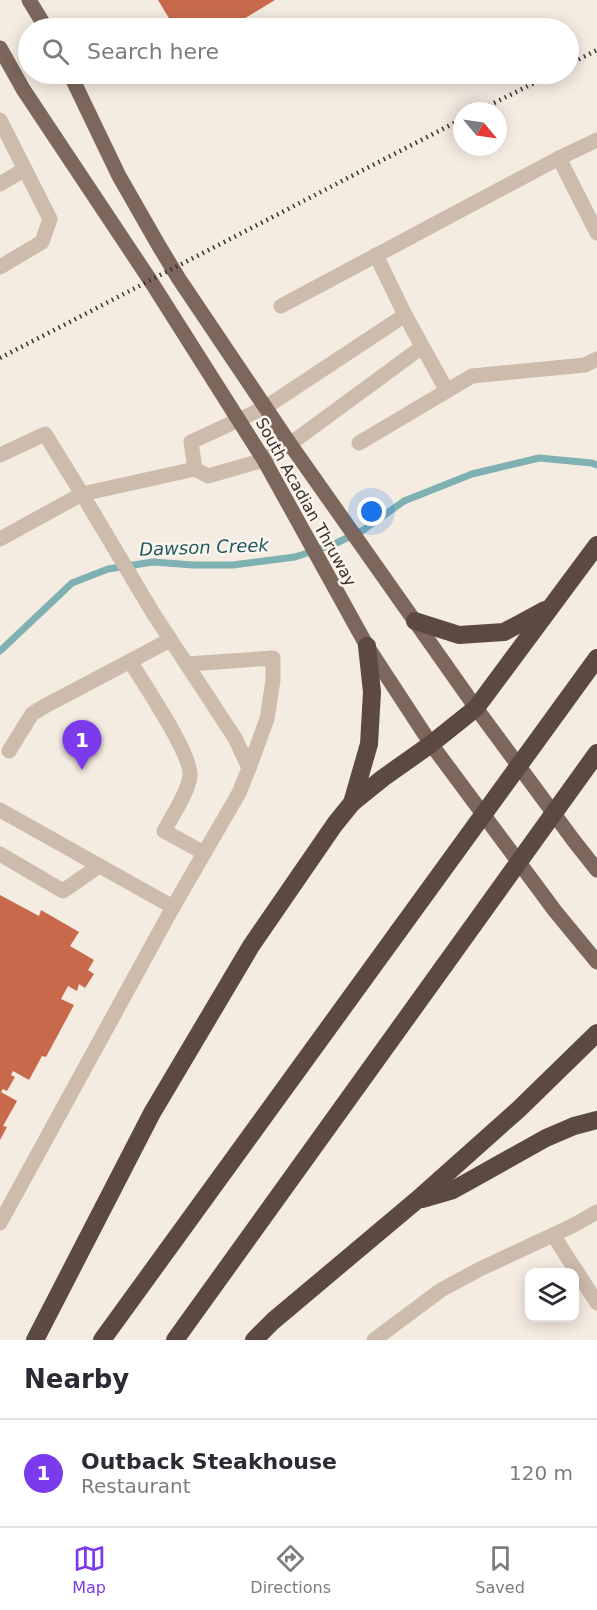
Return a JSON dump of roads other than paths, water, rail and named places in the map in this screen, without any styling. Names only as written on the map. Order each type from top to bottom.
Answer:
[{"type":"highway","points":[[34,1340],[152,1113],[245,955],[335,824],[352,802],[476,708],[597,545]]},
{"type":"highway","points":[[416,621],[459,635],[504,632],[549,608]]},
{"type":"highway","points":[[352,802],[369,744],[372,692],[367,646]]},
{"type":"highway","points":[[102,1340],[597,658]]},
{"type":"highway","points":[[175,1340],[597,753]]},
{"type":"highway","points":[[254,1340],[273,1321],[417,1200],[519,1109],[597,1033]]},
{"type":"highway","points":[[417,1200],[453,1190],[546,1138],[574,1126],[597,1120]]},
{"type":"main road","points":[[30,0],[40,18]]},
{"type":"main road","name":"South Acadian Thruway","points":[[0,48],[18,79]]},
{"type":"main road","name":"South Acadian Thruway","points":[[21,84],[150,280],[264,460],[367,646],[431,744],[555,911],[597,962]]},
{"type":"main road","name":"South Acadian Thruway","points":[[75,84],[119,176],[159,246],[216,334],[290,444],[476,708],[597,870]]},
{"type":"lane","points":[[0,120],[50,219],[42,242],[0,267]]},
{"type":"lane","points":[[281,306],[597,140]]},
{"type":"lane","points":[[559,158],[597,233]]},
{"type":"lane","points":[[0,184],[25,169]]},
{"type":"lane","points":[[376,255],[405,315],[447,391]]},
{"type":"lane","points":[[195,469],[191,442],[266,407],[405,315]]},
{"type":"lane","points":[[0,539],[82,494],[195,469],[208,476],[264,460],[290,444],[422,347]]},
{"type":"lane","points":[[359,443],[472,376],[585,365],[597,359]]},
{"type":"lane","points":[[0,455],[45,434],[98,518],[153,613],[235,738],[249,768]]},
{"type":"lane","points":[[9,751],[32,714],[170,640]]},
{"type":"lane","points":[[0,1223],[173,907],[239,793],[267,719],[273,680],[273,658],[187,664]]},
{"type":"lane","points":[[130,661],[182,747],[190,775],[164,831],[204,853]]},
{"type":"lane","points":[[0,810],[173,907]]},
{"type":"lane","points":[[0,854],[63,891],[99,866]]},
{"type":"lane","points":[[374,1340],[441,1290],[597,1212]]},
{"type":"lane","points":[[553,1235],[597,1303]]},
{"type":"waterway","name":"Dawson Creek","points":[[0,651],[72,583],[108,569],[153,562],[233,565],[295,557],[332,545],[362,531],[404,501],[472,474],[539,458],[597,465]]},
{"type":"railway","points":[[579,59],[597,50]]},
{"type":"railway","points":[[496,102],[532,84]]},
{"type":"railway","points":[[0,358],[453,124]]},
{"type":"place","name":"Outback Steakhouse","points":[[82,770]]}]
